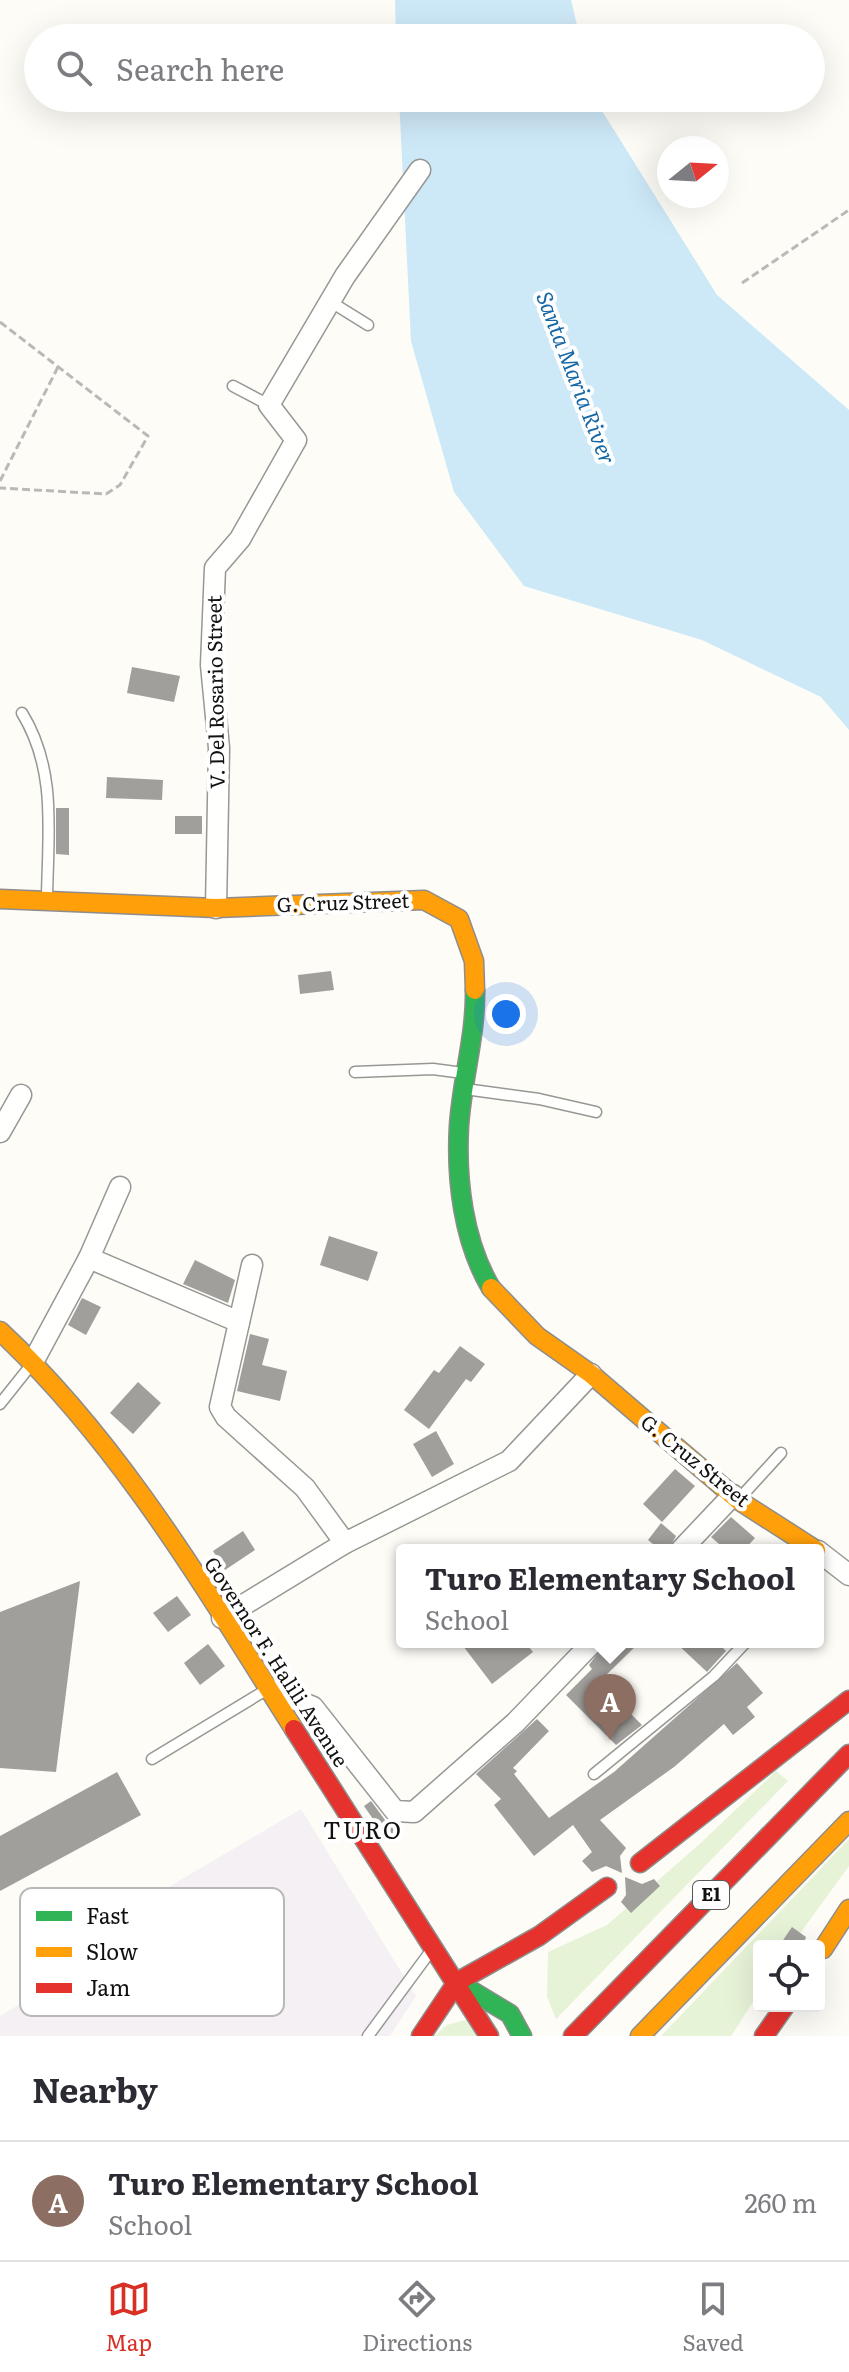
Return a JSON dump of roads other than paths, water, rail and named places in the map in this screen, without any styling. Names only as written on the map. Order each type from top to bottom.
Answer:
[{"type":"main road","name":"G. Cruz Street","points":[[0,899],[216,908],[424,900],[459,919],[474,961],[475,1007],[459,1127],[465,1221],[478,1266],[494,1293],[537,1336],[591,1374],[736,1498],[808,1544]]},
{"type":"main road","name":"Governor F. Halili Avenue","points":[[1,1333],[33,1362],[89,1426],[222,1618],[488,2033]]},
{"type":"main road","points":[[640,1863],[849,1700]]},
{"type":"main road","name":"E1","points":[[573,2036],[849,1754]]},
{"type":"main road","name":"E1","points":[[640,2036],[849,1821]]},
{"type":"main road","points":[[421,2036],[457,1982],[539,1936],[607,1887]]},
{"type":"main road","points":[[825,1946],[849,1909]]},
{"type":"main road","points":[[457,1982],[510,2014],[522,2036]]},
{"type":"main road","points":[[764,2036],[781,2012]]},
{"type":"street","points":[[269,405],[345,276],[420,170]]},
{"type":"street","name":"V. Del Rosario Street","points":[[216,908],[219,748],[211,665],[215,568],[240,539],[296,440],[269,405]]},
{"type":"street","points":[[0,1132],[21,1095]]},
{"type":"street","points":[[33,1362],[89,1258],[120,1187]]},
{"type":"street","points":[[89,1258],[239,1322]]},
{"type":"street","points":[[252,1265],[220,1407],[226,1417],[305,1488],[345,1543]]},
{"type":"street","points":[[222,1618],[345,1543],[509,1461],[591,1374]]},
{"type":"street","points":[[687,1544],[736,1498]]},
{"type":"street","name":"G. Cruz Street","points":[[824,1555],[849,1575]]},
{"type":"street","points":[[268,1689],[313,1707],[395,1811],[406,1814],[414,1812],[515,1723],[587,1648]]},
{"type":"lane","points":[[331,302],[368,325]]},
{"type":"lane","points":[[233,386],[269,405]]},
{"type":"lane","points":[[22,713],[40,743],[49,793],[47,899]]},
{"type":"lane","points":[[355,1072],[433,1069],[464,1081],[596,1112]]},
{"type":"lane","points":[[0,1404],[33,1362]]},
{"type":"lane","points":[[736,1498],[781,1453]]},
{"type":"lane","points":[[594,1774],[714,1676],[740,1648]]},
{"type":"lane","points":[[152,1759],[268,1689]]},
{"type":"lane","points":[[368,2036],[434,1948]]},
{"type":"water","points":[[395,0],[571,0],[577,24],[396,24]]},
{"type":"water","name":"Santa Maria River","points":[[400,112],[603,112],[657,199],[657,208],[663,208],[717,295],[849,410],[849,730],[821,697],[702,640],[524,586],[454,492],[411,341]]},
{"type":"place","name":"Turo Elementary School","points":[[610,1740]]},
{"type":"district","name":"TURO","points":[[363,1831]]}]
